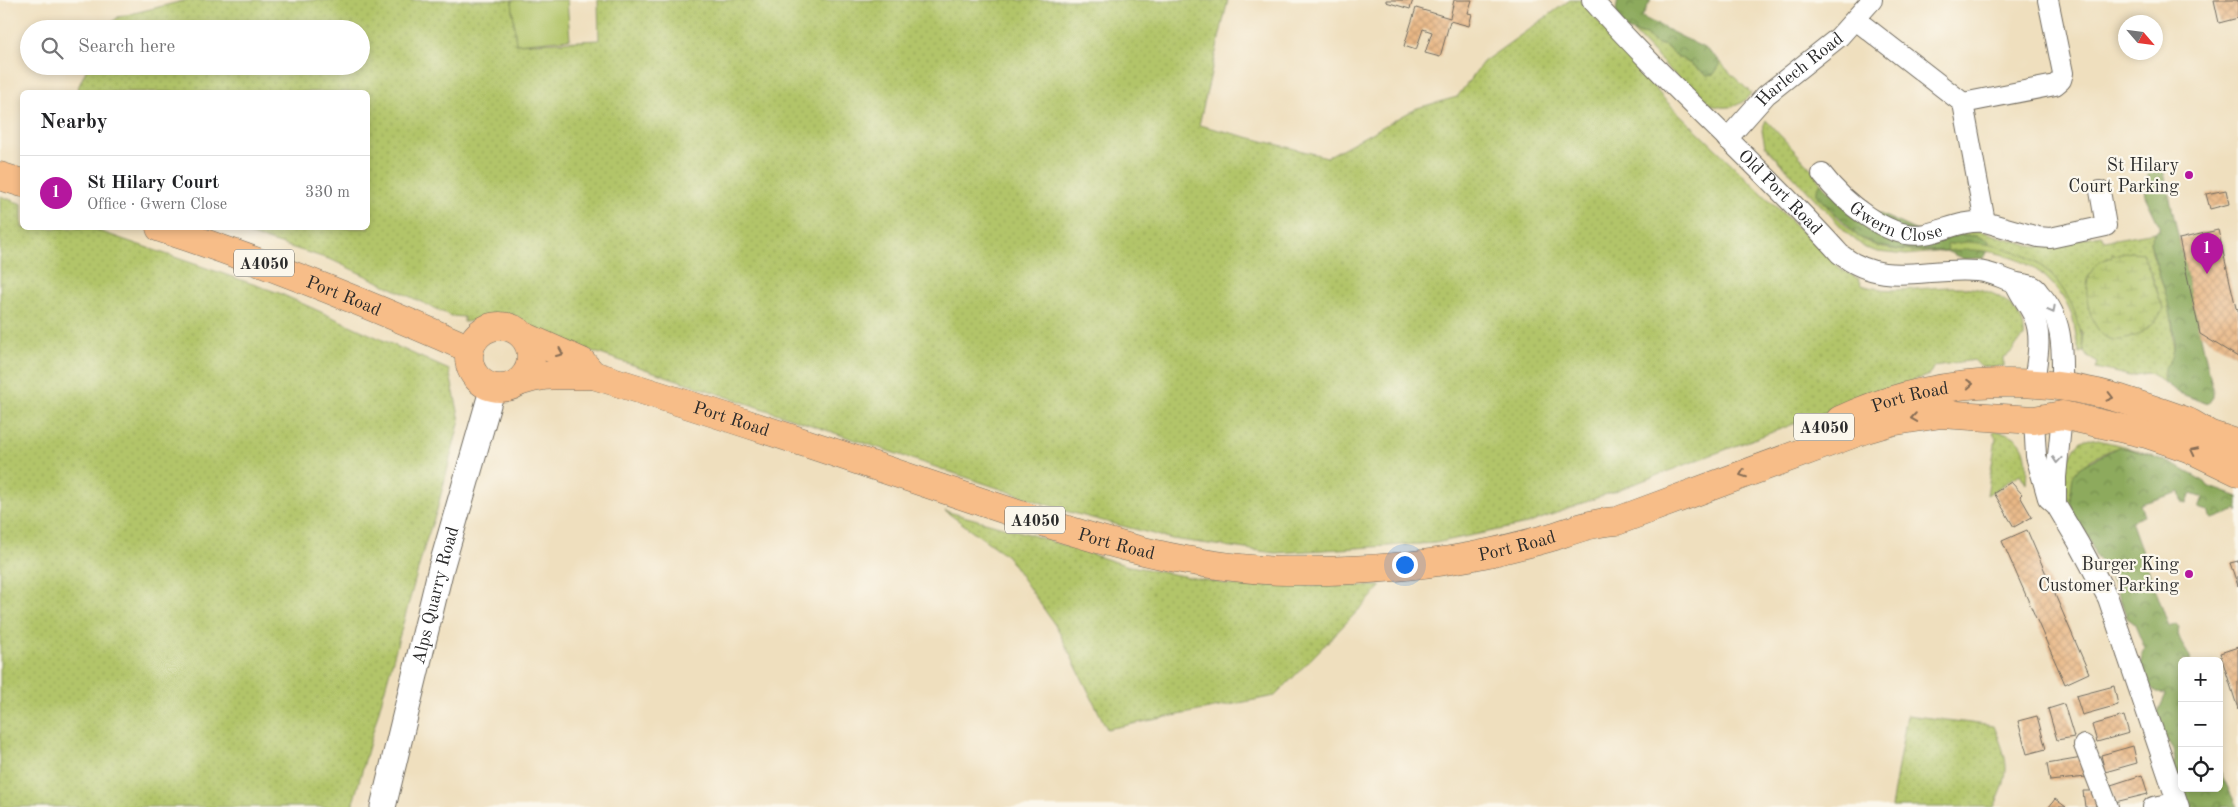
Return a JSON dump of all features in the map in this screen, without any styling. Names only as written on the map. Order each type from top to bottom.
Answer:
[{"type":"main road","points":[[0,176],[20,182]]},
{"type":"main road","name":"Port Road","points":[[166,230],[282,270],[366,303],[470,349]]},
{"type":"main road","name":"A4050","points":[[470,349],[480,333],[498,325],[507,326],[524,336]]},
{"type":"main road","points":[[470,349],[470,368],[475,376],[482,382],[506,385],[528,370],[531,355],[529,345],[524,336]]},
{"type":"main road","name":"Port Road","points":[[524,336],[582,362],[592,375]]},
{"type":"main road","name":"Port Road","points":[[506,385],[534,376],[549,374],[592,375],[706,409],[1088,537],[1144,552],[1203,563],[1284,571],[1378,569],[1435,563],[1494,552],[1555,536],[1598,522],[1617,521],[1820,445],[1890,422],[1948,414],[2034,420],[2062,415],[2147,434],[2188,448],[2238,472]]},
{"type":"main road","name":"Port Road","points":[[1598,522],[1614,510],[1684,478],[1815,431],[1862,411],[1926,390],[1990,382],[2062,387],[2097,394],[2136,404],[2187,422],[2238,444]]},
{"type":"main road","points":[[2034,384],[2034,420]]},
{"type":"main road","points":[[2062,387],[2062,415]]},
{"type":"street","name":"Old Port Road","points":[[1592,0],[1653,66],[1783,192],[1840,254],[1861,267],[1878,272],[1898,275],[1976,271],[1998,274],[2015,283],[2032,286],[2046,299],[2055,315],[2062,338],[2062,387]]},
{"type":"street","name":"Harlech Road","points":[[1727,139],[1766,95],[1839,37],[1872,0]]},
{"type":"street","points":[[1963,103],[2055,84],[2061,80],[2062,72],[2048,0]]},
{"type":"street","points":[[1856,20],[1963,103],[1985,222]]},
{"type":"street","name":"Gwern Close","points":[[1822,174],[1846,201],[1875,221],[1899,232],[1924,234],[1974,221],[1985,222],[2038,237],[2050,238],[2106,226],[2100,191]]},
{"type":"street","points":[[2015,283],[2021,297],[2035,318],[2038,332],[2034,384]]},
{"type":"street","name":"Alps Quarry Road","points":[[383,807],[441,568],[506,385]]},
{"type":"street","points":[[2056,505],[2056,478],[2062,415]]},
{"type":"street","points":[[2034,420],[2036,456],[2048,498],[2056,505],[2108,598],[2178,805],[2153,807]]},
{"type":"street","points":[[2084,745],[2108,807]]},
{"type":"green space","points":[[187,0],[512,0],[516,44],[599,40],[598,0],[1228,0],[1199,125],[1327,157],[1417,108],[1457,97],[1483,62],[1570,0],[1580,0],[1665,100],[1841,269],[1859,279],[1862,285],[1881,289],[1901,290],[1964,287],[1984,290],[2001,298],[2016,312],[2023,324],[2024,337],[2004,357],[2004,366],[1981,367],[1974,360],[1934,366],[1929,375],[1527,524],[1435,543],[1275,553],[1172,539],[1069,512],[541,334],[518,317],[490,315],[480,320],[464,322],[464,317],[451,316],[332,260],[235,230],[370,230],[370,90],[77,90],[84,75],[370,75],[370,20],[115,20],[118,17]]},
{"type":"green space","points":[[512,0],[567,0],[570,39],[516,44]]},
{"type":"green space","points":[[1618,0],[1651,0],[1642,17],[1706,49],[1719,60],[1720,65],[1714,74],[1707,75],[1669,50],[1666,46],[1655,43],[1646,35],[1626,30],[1620,24],[1616,10]]},
{"type":"green space","points":[[1633,32],[1646,35],[1655,43],[1666,46],[1669,50],[1707,75],[1719,65],[1719,60],[1751,93],[1738,104],[1728,107],[1711,105],[1709,110]]},
{"type":"green space","points":[[1766,120],[1816,174],[1821,183],[1817,195],[1859,237],[1890,249],[1946,251],[1906,255],[1878,252],[1865,248],[1848,234],[1765,146],[1762,130]]},
{"type":"green space","points":[[2157,161],[2162,164],[2213,390],[2213,397],[2208,404],[2179,393],[2164,382],[2164,367],[2172,358],[2174,344],[2173,327],[2150,241],[2155,232],[2159,230],[2159,225],[2145,196],[2150,163]]},
{"type":"green space","points":[[1821,183],[1830,191],[1930,237],[1943,240],[1959,235],[1977,236],[1989,241],[1989,249],[1984,258],[1964,259],[1946,251],[1899,250],[1876,245],[1859,237],[1817,195],[1817,189]]},
{"type":"green space","points":[[0,196],[20,203],[20,230],[96,230],[279,293],[449,370],[460,420],[437,510],[426,541],[352,807],[0,807]]},
{"type":"green space","points":[[1973,229],[2037,247],[2101,235],[2104,241],[2155,232],[2150,241],[2152,253],[2171,309],[2174,355],[2163,375],[2164,382],[2147,373],[2130,376],[2096,368],[2098,363],[2088,357],[2084,351],[2082,333],[2052,275],[2026,256],[1947,245],[1930,239]],"holes":[[[2131,252],[2142,256],[2153,278],[2163,308],[2152,325],[2136,335],[2102,261]]]},
{"type":"green space","points":[[1966,242],[1991,245],[2013,251],[2032,260],[2048,272],[2061,287],[2072,305],[2084,351],[2080,353],[2069,309],[2059,292],[2047,279],[2033,268],[2001,254],[1983,251],[1946,251],[1947,245]]},
{"type":"green space","points":[[2131,252],[2143,253],[2163,308],[2156,321],[2143,332],[2123,340],[2109,339],[2099,330],[2090,314],[2087,294],[2089,276],[2097,264],[2112,257],[2112,253],[2117,255]]},
{"type":"green space","points":[[1996,431],[2007,433],[2014,437],[2024,449],[2027,465],[2026,484],[2020,474],[1987,495],[1996,439],[1993,433]]},
{"type":"green space","points":[[2090,438],[2127,447],[2154,456],[2127,448],[2112,449],[2090,460],[2073,510],[2074,518],[2065,499],[2065,457],[2070,458],[2077,445]]},
{"type":"green space","points":[[2118,447],[2130,449],[2163,460],[2205,482],[2208,486],[2238,497],[2238,513],[2237,510],[2213,519],[2208,511],[2199,508],[2203,497],[2191,493],[2187,504],[2183,503],[2180,492],[2140,504],[2144,516],[2131,521],[2169,627],[2176,624],[2179,627],[2180,641],[2189,657],[2178,657],[2178,792],[2223,792],[2223,777],[2237,807],[2189,807],[2179,795],[2172,781],[2175,759],[2173,749],[2162,733],[2157,714],[2166,694],[2157,693],[2144,678],[2141,662],[2145,649],[2134,623],[2127,618],[2115,585],[2095,554],[2086,532],[2074,518],[2070,499],[2073,476],[2080,467]]},
{"type":"green space","points":[[945,511],[1032,535],[1125,565],[1231,585],[1382,586],[1275,696],[1107,729],[1057,628],[1007,556]]},
{"type":"green space","points":[[1907,715],[1994,726],[2005,758],[2006,775],[1994,807],[1891,807]]},
{"type":"building","points":[[1386,0],[1413,0],[1410,9],[1386,2]]},
{"type":"building","points":[[1454,0],[1472,0],[1468,13],[1472,14],[1469,26],[1450,21],[1440,57],[1425,53],[1432,32],[1423,29],[1416,50],[1404,46],[1416,8],[1450,18]]},
{"type":"building","points":[[2214,0],[2238,0],[2238,18],[2219,23]]},
{"type":"building","points":[[2226,190],[2229,204],[2210,209],[2206,194]]},
{"type":"building","points":[[2218,230],[2238,310],[2238,357],[2200,334],[2179,239]]},
{"type":"building","points":[[2011,482],[2022,494],[2020,496],[2032,517],[2014,527],[1994,493]]},
{"type":"building","points":[[2027,530],[2089,673],[2065,684],[2002,541]]},
{"type":"building","points":[[2238,561],[2238,586],[2230,563]]},
{"type":"building","points":[[2238,647],[2238,709],[2223,657],[2220,653]]},
{"type":"building","points":[[2114,686],[2118,705],[2082,715],[2076,696]]},
{"type":"building","points":[[2064,704],[2074,737],[2057,740],[2048,709]]},
{"type":"building","points":[[2037,716],[2046,749],[2027,754],[2018,721]]},
{"type":"building","points":[[2124,716],[2129,733],[2097,742],[2092,725]]},
{"type":"building","points":[[2133,746],[2137,763],[2105,772],[2101,755]]},
{"type":"building","points":[[2082,758],[2086,777],[2050,781],[2047,764]]},
{"type":"building","points":[[2142,775],[2148,794],[2115,802],[2111,785]]},
{"type":"building","points":[[2083,791],[2095,791],[2096,807],[2085,807]]},
{"type":"building","points":[[2055,799],[2066,807],[2049,807]]},
{"type":"place","name":"St Hilary Court Parking","points":[[2189,175]]},
{"type":"place","name":"St Hilary Court","points":[[2207,274]]},
{"type":"place","name":"Burger King Customer Parking","points":[[2189,574]]}]
